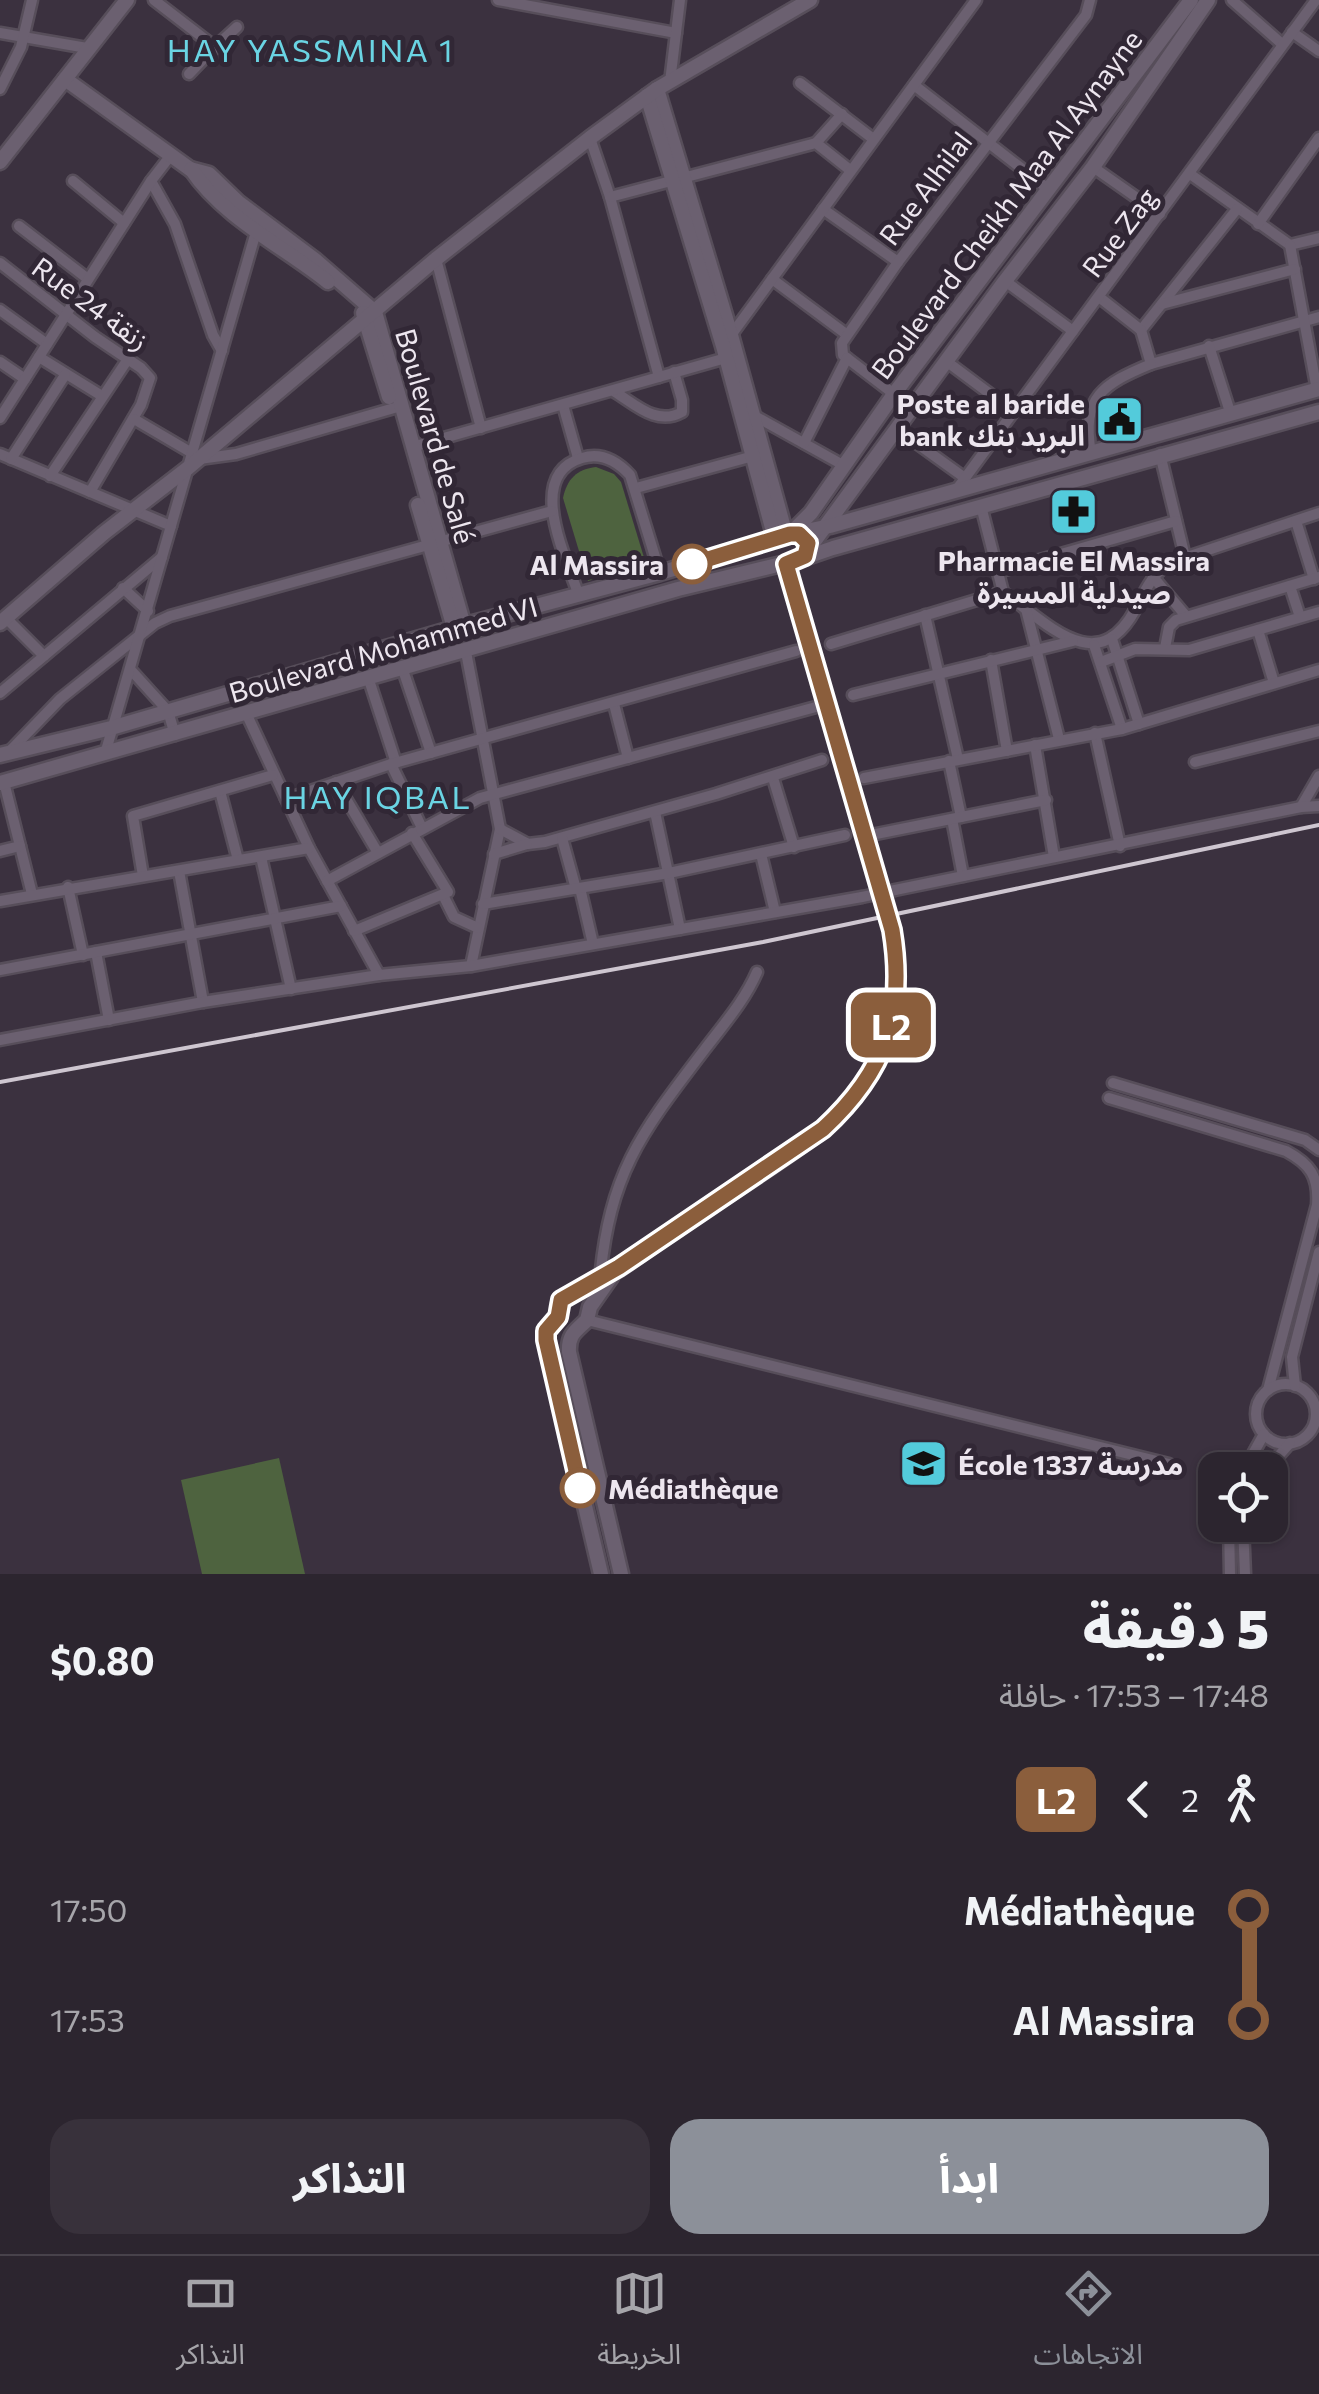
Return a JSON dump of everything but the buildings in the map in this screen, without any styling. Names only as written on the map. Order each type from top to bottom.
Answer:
[{"type":"main road","points":[[0,162],[127,0]]},
{"type":"main road","points":[[3,621],[191,460],[590,138],[658,89],[810,0]]},
{"type":"main road","points":[[818,0],[826,1]]},
{"type":"main road","name":"Boulevard Cheikh Maa Al Aynayne","points":[[784,536],[811,513],[894,394],[1190,0]]},
{"type":"main road","name":"Boulevard Cheikh Maa Al Aynayne","points":[[805,555],[1093,166],[1208,0]]},
{"type":"main road","name":"Boulevard de Salé","points":[[65,79],[190,169],[209,174],[258,225],[314,260],[371,316],[459,627]]},
{"type":"main road","points":[[658,89],[680,179],[784,536]]},
{"type":"main road","points":[[729,348],[753,415],[758,454]]},
{"type":"main road","points":[[885,908],[783,564],[772,562],[768,546],[784,536],[806,539],[805,555],[1313,413],[1313,391]]},
{"type":"main road","name":"Boulevard Mohammed VI","points":[[5,753],[111,728],[459,627],[660,574],[935,496],[961,484],[1036,468],[1313,391]]},
{"type":"main road","name":"Boulevard de Salé","points":[[396,407],[412,448],[434,544]]},
{"type":"main road","points":[[1036,468],[1041,489]]},
{"type":"main road","points":[[935,496],[940,517]]},
{"type":"main road","name":"Boulevard Mohammed VI","points":[[2,783],[805,555]]},
{"type":"main road","points":[[601,1574],[546,1331],[558,1317],[561,1300],[619,1267],[823,1129],[861,1089],[876,1067],[894,1016],[897,958],[892,930]]},
{"type":"main road","points":[[619,1267],[568,1344],[621,1574]]},
{"type":"main road","points":[[575,1294],[587,1300],[584,1318]]},
{"type":"main road","points":[[558,1317],[562,1323],[584,1318]]},
{"type":"main road","points":[[555,1378],[573,1374]]},
{"type":"main road","points":[[589,1524],[608,1520]]},
{"type":"street","points":[[0,89],[24,37],[32,0]]},
{"type":"street","points":[[154,0],[215,47]]},
{"type":"street","points":[[498,0],[676,33]]},
{"type":"street","points":[[658,89],[676,33],[680,0]]},
{"type":"street","points":[[412,448],[615,392],[729,348],[772,279],[872,138],[976,0]]},
{"type":"street","name":"Rue Alhilal","points":[[846,334],[1086,15],[1090,0]]},
{"type":"street","points":[[1232,0],[1282,44]]},
{"type":"street","name":"Rue Zag","points":[[961,484],[1316,0]]},
{"type":"street","points":[[189,74],[236,27]]},
{"type":"street","points":[[1292,32],[1319,51]]},
{"type":"street","points":[[0,33],[87,48]]},
{"type":"street","points":[[800,83],[872,138]]},
{"type":"street","points":[[914,86],[1048,190]]},
{"type":"street","points":[[610,197],[816,142],[842,114]]},
{"type":"street","points":[[590,138],[659,376]]},
{"type":"street","points":[[1258,224],[1319,138]]},
{"type":"street","points":[[816,142],[850,170]]},
{"type":"street","points":[[1,414],[171,156]]},
{"type":"street","points":[[1093,166],[1160,214]]},
{"type":"street","points":[[1190,174],[1290,245],[1306,320],[1313,391]]},
{"type":"street","points":[[74,181],[124,223]]},
{"type":"street","points":[[151,181],[175,224],[212,334],[222,351]]},
{"type":"street","points":[[823,209],[898,262]]},
{"type":"street","points":[[1140,330],[1237,209]]},
{"type":"street","points":[[105,754],[258,225]]},
{"type":"street","points":[[19,226],[88,280]]},
{"type":"street","points":[[1290,245],[1319,238]]},
{"type":"street","points":[[436,259],[480,428]]},
{"type":"street","name":"Rue 24 زنقة","points":[[0,264],[146,372],[150,384],[134,419]]},
{"type":"street","points":[[1162,304],[1295,269]]},
{"type":"street","points":[[772,279],[846,334],[841,349],[847,358],[894,394]]},
{"type":"street","points":[[1005,281],[1072,331]]},
{"type":"street","points":[[1098,297],[1140,330],[1150,364]]},
{"type":"street","points":[[0,310],[47,344]]},
{"type":"street","points":[[1090,453],[1086,424],[1108,383],[1150,364],[1319,317]]},
{"type":"street","points":[[1209,346],[1231,415]]},
{"type":"street","points":[[39,357],[102,396]]},
{"type":"street","points":[[804,443],[847,358]]},
{"type":"street","points":[[50,476],[128,359]]},
{"type":"street","points":[[946,360],[1014,411]]},
{"type":"street","points":[[0,362],[25,379]]},
{"type":"street","points":[[615,392],[654,416],[675,416],[682,412],[682,400],[674,372]]},
{"type":"street","points":[[12,459],[66,375]]},
{"type":"street","points":[[563,406],[578,458]]},
{"type":"street","points":[[90,492],[134,419],[191,460],[236,454],[396,407]]},
{"type":"street","points":[[753,415],[843,465]]},
{"type":"street","points":[[914,442],[961,484]]},
{"type":"street","points":[[0,454],[171,526]]},
{"type":"street","points":[[636,488],[758,454]]},
{"type":"street","points":[[1160,454],[1185,557]]},
{"type":"street","points":[[579,596],[552,511],[552,486],[567,465],[578,458],[592,456],[620,464],[636,488],[660,574]]},
{"type":"street","points":[[981,506],[1003,592],[1072,641]]},
{"type":"street","points":[[5,753],[60,699],[155,623],[170,616],[552,511]]},
{"type":"street","points":[[853,695],[1072,641],[1094,645],[1112,639],[1125,628],[1153,576],[1172,562],[1319,514]]},
{"type":"street","points":[[998,572],[1176,521]]},
{"type":"street","points":[[1165,648],[1170,628],[1186,616],[1316,578],[1296,521]]},
{"type":"street","points":[[0,693],[162,556]]},
{"type":"street","points":[[1153,576],[1186,616]]},
{"type":"street","points":[[1290,586],[1300,617]]},
{"type":"street","points":[[123,588],[147,609],[155,623]]},
{"type":"street","points":[[831,644],[1003,592]]},
{"type":"street","points":[[1025,607],[1059,739]]},
{"type":"street","points":[[1101,662],[1135,649],[1190,650],[1319,612]]},
{"type":"street","points":[[925,616],[940,673],[954,760],[963,876]]},
{"type":"street","points":[[3,621],[44,656]]},
{"type":"street","points":[[1258,630],[1274,683]]},
{"type":"street","points":[[1112,639],[1139,724]]},
{"type":"street","points":[[1094,645],[1122,728]]},
{"type":"street","points":[[286,799],[431,753],[796,651]]},
{"type":"street","points":[[466,652],[500,829],[471,966]]},
{"type":"street","points":[[992,660],[1007,751]]},
{"type":"street","points":[[130,669],[168,712],[175,735]]},
{"type":"street","points":[[403,670],[431,753]]},
{"type":"street","points":[[864,778],[1139,724],[1319,670]]},
{"type":"street","points":[[354,930],[448,892],[417,831],[369,680]]},
{"type":"street","points":[[614,704],[628,758]]},
{"type":"street","points":[[327,882],[464,805],[827,704]]},
{"type":"street","points":[[247,715],[309,848],[379,975]]},
{"type":"street","points":[[1195,762],[1319,731]]},
{"type":"street","points":[[1094,733],[1120,846]]},
{"type":"street","points":[[1036,745],[1054,857]]},
{"type":"street","points":[[494,854],[656,812],[822,760]]},
{"type":"street","points":[[143,876],[133,816],[272,775]]},
{"type":"street","points":[[1301,807],[1319,776]]},
{"type":"street","points":[[772,778],[794,847]]},
{"type":"street","points":[[336,782],[378,853]]},
{"type":"street","points":[[2,783],[32,894]]},
{"type":"street","points":[[220,790],[238,860]]},
{"type":"street","points":[[876,834],[1046,800]]},
{"type":"street","points":[[0,1040],[203,1002],[379,975],[471,966],[791,912],[1319,806]]},
{"type":"street","points":[[656,812],[680,929]]},
{"type":"street","points":[[500,829],[528,844]]},
{"type":"street","points":[[483,904],[669,873],[845,835]]},
{"type":"street","points":[[562,838],[592,944]]},
{"type":"street","points":[[0,851],[20,846]]},
{"type":"street","points":[[0,901],[309,848]]},
{"type":"street","points":[[760,854],[776,912]]},
{"type":"street","points":[[261,856],[291,989]]},
{"type":"street","points":[[179,871],[203,1002]]},
{"type":"street","points":[[68,887],[83,955]]},
{"type":"street","points":[[443,895],[454,917],[478,928]]},
{"type":"street","points":[[0,970],[341,906]]},
{"type":"street","points":[[96,952],[109,1020]]},
{"type":"street","points":[[600,1279],[604,1232],[612,1200],[636,1145],[740,1003],[757,972]]},
{"type":"street","points":[[1114,1083],[1305,1140],[1319,1150]]},
{"type":"street","points":[[1109,1098],[1286,1150],[1304,1160],[1314,1172],[1319,1188],[1318,1205],[1268,1390],[1256,1408],[1257,1422],[1273,1441],[1290,1443],[1304,1438],[1316,1424],[1315,1398],[1295,1386],[1281,1384],[1268,1390]]},
{"type":"street","points":[[1295,1386],[1292,1357],[1319,1252]]},
{"type":"street","points":[[584,1318],[1169,1464]]},
{"type":"street","points":[[1254,1452],[1264,1434]]},
{"type":"street","points":[[1282,1452],[1290,1443]]},
{"type":"street","points":[[1229,1542],[1230,1574]]},
{"type":"street","points":[[1243,1542],[1244,1574]]},
{"type":"green space","points":[[596,467],[614,474],[621,482],[646,564],[588,581],[563,498],[574,476]]},
{"type":"green space","points":[[279,1458],[305,1574],[202,1574],[181,1480]]},
{"type":"railway","points":[[0,1082],[763,942],[1319,825]]},
{"type":"bus line","name":"L2","points":[[580,1488],[546,1340],[546,1331],[558,1317],[561,1300],[619,1267],[823,1129],[845,1109],[876,1067],[894,1016],[897,958],[892,930],[786,564],[805,556],[808,543],[799,534],[790,534],[692,564]]},
{"type":"place","name":"Poste al baride bank البريد بنك","points":[[1120,419]]},
{"type":"place","name":"Pharmacie El Massira صيدلية المسيرة","points":[[1074,512]]},
{"type":"place","name":"Al Massira","points":[[692,564]]},
{"type":"place","name":"École مدرسة 1337","points":[[923,1464]]},
{"type":"place","name":"Médiathèque","points":[[580,1488]]},
{"type":"district","name":"HAY YASSMINA 1","points":[[311,49]]},
{"type":"district","name":"HAY IQBAL","points":[[378,796]]}]
